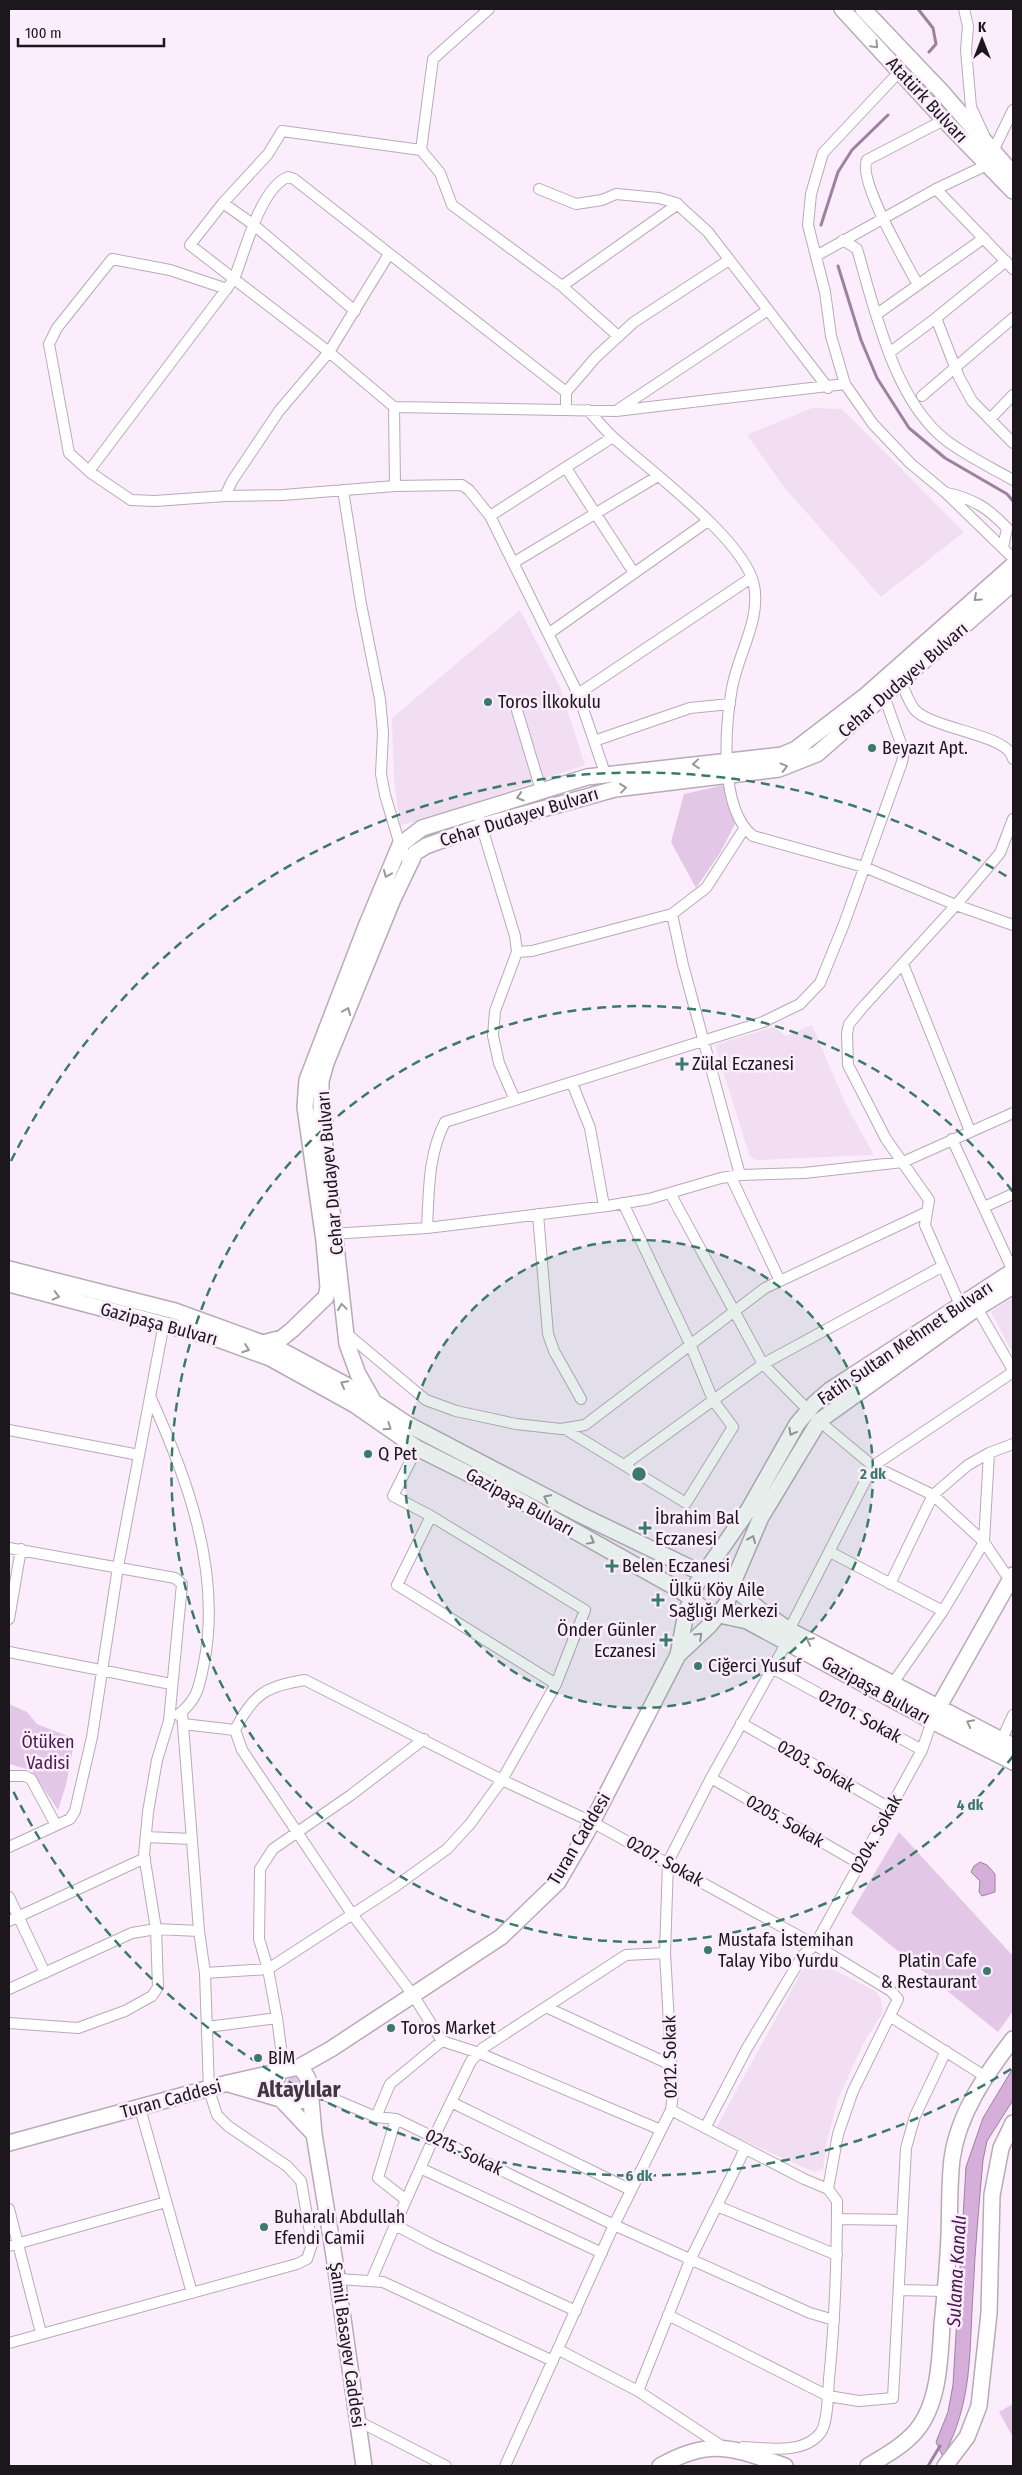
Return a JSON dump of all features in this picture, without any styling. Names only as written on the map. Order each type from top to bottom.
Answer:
[{"type":"street","points":[[421,150],[433,59],[489,9]]},
{"type":"street","name":"Atatürk Bulvarı","points":[[842,9],[944,120],[990,154],[1013,174]]},
{"type":"street","name":"Atatürk Bulvarı","points":[[863,9],[941,91],[990,154],[1013,191]]},
{"type":"street","points":[[964,9],[968,26],[966,50],[971,107],[990,154]]},
{"type":"street","points":[[900,72],[823,153],[811,194],[808,225],[825,292],[831,336],[846,384],[873,424],[910,463],[946,493],[1013,558]]},
{"type":"street","points":[[816,256],[936,189],[990,154],[1013,110]]},
{"type":"street","points":[[918,285],[868,187],[864,166],[867,160],[944,120]]},
{"type":"street","points":[[618,336],[562,286],[452,205],[440,172],[421,150],[282,131],[268,154],[223,203],[190,245],[329,352],[394,406],[616,411],[828,388],[846,384]]},
{"type":"street","points":[[89,471],[234,279],[262,207],[280,180],[288,177],[294,178],[566,392]]},
{"type":"street","points":[[539,189],[576,204],[602,200],[616,194],[659,198],[678,204],[708,232],[828,388]]},
{"type":"street","points":[[889,353],[1010,265],[936,189]]},
{"type":"street","points":[[223,203],[254,225],[354,311]]},
{"type":"street","points":[[562,286],[678,204]]},
{"type":"street","points":[[877,314],[984,238]]},
{"type":"street","points":[[844,240],[857,249],[892,365],[924,419],[947,441],[1013,480]]},
{"type":"street","points":[[225,496],[232,481],[279,411],[329,352],[389,254]]},
{"type":"street","points":[[227,289],[170,270],[112,259],[57,328],[50,344],[50,354],[64,414],[69,453],[89,471],[131,500],[155,501],[225,496],[283,495],[395,486],[462,485],[474,496],[490,516],[578,694],[605,774]]},
{"type":"street","points":[[566,410],[566,392],[596,357],[618,336],[634,322],[729,260]]},
{"type":"street","points":[[616,411],[768,310]]},
{"type":"street","points":[[936,318],[956,368],[972,401],[1013,443]]},
{"type":"street","points":[[922,396],[1013,318]]},
{"type":"street","points":[[990,418],[1013,395]]},
{"type":"street","points":[[394,406],[395,486]]},
{"type":"street","points":[[588,410],[613,437],[708,521],[740,555],[754,584],[756,607],[732,688],[727,769],[732,797],[744,829],[753,836],[864,867],[956,905],[1013,925]]},
{"type":"street","points":[[490,516],[613,437]]},
{"type":"street","points":[[566,468],[634,573]]},
{"type":"street","points":[[513,563],[658,476]]},
{"type":"street","points":[[343,490],[361,604],[380,699],[383,733],[382,774],[385,795],[400,846],[409,863]]},
{"type":"street","points":[[946,493],[964,497],[991,510],[1007,528],[1003,548]]},
{"type":"street","points":[[548,634],[708,521]]},
{"type":"street","name":"Cehar Dudayev Bulvarı","points":[[263,1343],[282,1338],[294,1329],[326,1297],[330,1235],[320,1112],[321,1081],[326,1063],[414,853],[426,846],[481,826],[615,789],[727,769],[796,750],[865,696],[1013,565]]},
{"type":"street","points":[[578,694],[751,578]]},
{"type":"street","name":"Cehar Dudayev Bulvarı","points":[[374,1402],[358,1374],[346,1333],[330,1235],[305,1107],[307,1080],[364,929],[400,846],[422,828],[541,790],[605,774],[779,769],[817,754],[1013,583]]},
{"type":"street","points":[[901,682],[915,709],[932,722],[999,743],[1012,755],[1013,759]]},
{"type":"street","points":[[427,1228],[431,1160],[437,1139],[445,1122],[763,1022],[800,1004],[820,983],[864,867],[904,752],[884,696]]},
{"type":"street","points":[[594,741],[690,708],[730,704]]},
{"type":"street","points":[[516,707],[541,790]]},
{"type":"street","points":[[477,811],[516,936],[517,952],[495,1011],[493,1036],[499,1064],[515,1100]]},
{"type":"street","points":[[960,1305],[925,1226],[928,1200],[886,1139],[848,1065],[846,1044],[850,1024],[1000,853],[1013,819]]},
{"type":"street","points":[[517,952],[532,951],[672,914],[706,888],[744,829]]},
{"type":"street","points":[[672,914],[736,1176],[780,1281]]},
{"type":"street","points":[[903,964],[970,1131]]},
{"type":"street","points":[[572,1083],[590,1128],[604,1206]]},
{"type":"street","points":[[330,1235],[427,1228],[604,1206],[736,1176],[804,1173],[903,1162],[1013,1113]]},
{"type":"street","points":[[952,1139],[1013,1271]]},
{"type":"street","points":[[670,1192],[763,1364],[808,1410]]},
{"type":"street","points":[[984,1208],[1013,1194]]},
{"type":"street","points":[[565,1429],[686,1502],[734,1427],[713,1400],[690,1344],[623,1203]]},
{"type":"street","points":[[346,1333],[426,1400],[456,1411],[516,1424],[565,1429],[585,1425],[765,1288],[927,1212]]},
{"type":"street","points":[[538,1214],[548,1334],[554,1351],[581,1399]]},
{"type":"street","points":[[624,1464],[763,1364],[943,1266]]},
{"type":"street","name":"Gazipaşa Bulvarı","points":[[9,1269],[175,1311],[279,1349],[374,1402],[407,1424],[581,1515],[693,1569],[720,1576],[788,1636],[932,1721],[1013,1762]]},
{"type":"street","name":"Fatih Sultan Mehmet Bulvarı","points":[[678,1655],[691,1598],[748,1509],[797,1424],[808,1410],[830,1390],[1013,1271]]},
{"type":"street","name":"Gazipaşa Bulvarı","points":[[9,1284],[164,1323],[212,1337],[270,1358],[355,1405],[417,1448],[504,1491],[691,1598],[706,1612],[747,1621],[788,1636],[894,1683],[1008,1743]]},
{"type":"street","name":"Fatih Sultan Mehmet Bulvarı","points":[[678,1655],[710,1625],[727,1603],[732,1585],[761,1517],[819,1421],[977,1308],[1013,1286]]},
{"type":"street","points":[[873,1466],[1013,1371],[977,1308]]},
{"type":"street","points":[[9,1847],[70,1819],[75,1811],[92,1737],[118,1567],[164,1323]]},
{"type":"street","points":[[150,1396],[171,1442],[194,1511],[207,1573],[208,1643],[198,1691],[191,1705],[169,1722]]},
{"type":"street","points":[[819,1421],[873,1466],[933,1495],[984,1542],[1012,1581],[938,1706],[932,1721]]},
{"type":"street","points":[[9,1430],[139,1456]]},
{"type":"street","points":[[890,1584],[933,1495],[968,1465],[989,1453],[1013,1444]]},
{"type":"street","points":[[205,1973],[268,1968],[352,1914],[447,1849],[470,1824],[502,1780],[556,1684],[585,1610],[431,1516],[393,1496],[417,1448]]},
{"type":"street","points":[[894,1683],[943,1611],[984,1542],[989,1453]]},
{"type":"street","name":"0212. Sokak","points":[[506,2466],[614,2225],[671,2110],[671,2066],[665,1953],[668,1862],[711,1778],[772,1668],[873,1466]]},
{"type":"street","points":[[431,1516],[397,1585],[556,1684]]},
{"type":"street","points":[[9,1548],[175,1578],[182,1584],[169,1722],[157,1760],[146,1837],[145,1858],[156,1929],[158,1986],[152,1996],[125,2010],[78,2028],[9,2023]]},
{"type":"street","points":[[9,1619],[20,1549]]},
{"type":"street","points":[[830,1552],[943,1611]]},
{"type":"street","points":[[9,1652],[172,1684]]},
{"type":"street","name":"Turan Caddesi","points":[[9,2143],[228,2084],[299,2067],[331,2049],[501,1937],[558,1882],[592,1822],[678,1655]]},
{"type":"street","name":"02101. Sokak","points":[[772,1668],[922,1750]]},
{"type":"street","name":"0207. Sokak","points":[[235,1730],[247,1706],[258,1697],[279,1684],[306,1680],[502,1780],[592,1822],[668,1862],[815,1945],[891,1991],[898,1999],[891,2017]]},
{"type":"street","points":[[9,2343],[298,2264],[307,2259],[312,2244],[301,2181],[286,2166],[228,2126],[217,2115],[209,2090],[205,1973],[199,1931],[182,1712]]},
{"type":"street","points":[[1008,1743],[1013,1715]]},
{"type":"street","name":"0204. Sokak","points":[[705,2128],[747,2048],[803,1955],[815,1945],[922,1750],[932,1721]]},
{"type":"street","name":"0203. Sokak","points":[[741,1723],[890,1808]]},
{"type":"street","points":[[183,1724],[235,1730],[242,1750],[296,1832],[352,1914],[413,1995],[442,2041],[479,2052],[661,2130]]},
{"type":"street","points":[[314,2134],[275,2091],[274,2085],[282,2071],[277,2018],[268,1968],[259,1939],[260,1869],[273,1849],[351,1796],[424,1739]]},
{"type":"street","points":[[9,1776],[25,1776],[30,1779],[56,1825]]},
{"type":"street","name":"0205. Sokak","points":[[711,1778],[860,1864]]},
{"type":"street","points":[[146,1837],[192,1839]]},
{"type":"street","points":[[9,1921],[145,1858]]},
{"type":"street","points":[[9,1897],[45,1972]]},
{"type":"street","points":[[9,1989],[132,1933],[156,1929],[199,1931]]},
{"type":"street","points":[[370,2281],[434,2137],[471,2061],[479,2052],[626,1955],[665,1953]]},
{"type":"street","points":[[548,2008],[671,2066]]},
{"type":"street","points":[[828,2189],[838,2134],[853,2091],[891,2017],[986,2077]]},
{"type":"street","points":[[207,2027],[277,2018]]},
{"type":"street","points":[[868,2466],[892,2453],[917,2430],[930,2404],[936,2384],[941,2346],[952,2158],[965,2112],[986,2077],[1013,2039]]},
{"type":"street","points":[[376,2117],[390,2084],[442,2041]]},
{"type":"street","name":"Turan Caddesi","points":[[310,2086],[331,2049]]},
{"type":"street","points":[[668,2315],[828,2396],[859,2401],[893,2398],[906,2148],[915,2116],[946,2051]]},
{"type":"street","points":[[228,2084],[282,2100],[294,2103],[299,2102],[305,2098],[310,2086],[299,2067]]},
{"type":"street","name":"0215. Sokak","points":[[310,2086],[376,2117],[396,2119],[614,2225],[810,2313],[834,2320]]},
{"type":"street","name":"Şamil Basayev Caddesi","points":[[310,2086],[314,2134],[338,2279],[364,2466]]},
{"type":"street","points":[[451,2102],[631,2190]]},
{"type":"street","points":[[140,2108],[192,2293]]},
{"type":"street","points":[[660,2466],[698,2449],[720,2446],[796,2448],[809,2442],[822,2431],[828,2396],[837,2255],[837,2201],[828,2189],[804,2179],[671,2110]]},
{"type":"street","points":[[396,2119],[378,2178],[406,2200]]},
{"type":"street","points":[[945,2466],[966,2437],[979,2406],[989,2312],[992,2195],[1001,2148],[1013,2123]]},
{"type":"street","points":[[638,2390],[691,2258],[745,2149]]},
{"type":"street","points":[[420,2168],[602,2252]]},
{"type":"street","points":[[13,2245],[166,2202]]},
{"type":"street","points":[[717,2206],[837,2255]]},
{"type":"street","points":[[9,2209],[13,2245],[41,2334]]},
{"type":"street","points":[[837,2219],[902,2220]]},
{"type":"street","points":[[395,2225],[433,2245],[576,2311]]},
{"type":"street","points":[[338,2279],[384,2282],[553,2361]]},
{"type":"street","points":[[900,2290],[945,2291]]},
{"type":"street","points":[[559,2350],[638,2390],[720,2446],[785,2466]]},
{"type":"street","points":[[358,2421],[446,2466]]},
{"type":"shaded area","points":[[812,408],[842,409],[964,532],[881,597],[784,487],[747,435]]},
{"type":"shaded area","name":"Toros İlkokulu","points":[[520,610],[560,687],[585,765],[423,820],[400,825],[394,780],[392,718]]},
{"type":"shaded area","points":[[812,1025],[846,1105],[874,1155],[756,1160],[750,1157],[715,1045],[773,1027],[786,1036]]},
{"type":"shaded area","points":[[1013,1297],[1013,1354],[991,1312]]},
{"type":"shaded area","points":[[980,1862],[987,1865],[995,1874],[995,1892],[982,1896],[979,1892],[980,1881],[971,1872],[974,1866]]},
{"type":"shaded area","points":[[809,1958],[876,1991],[881,2000],[883,2012],[863,2044],[838,2099],[827,2141],[823,2169],[814,2172],[716,2128]]},
{"type":"shaded area","points":[[1013,2068],[1013,2100],[987,2141],[983,2160],[968,2377],[960,2416],[943,2457],[936,2442],[948,2412],[953,2385],[966,2167],[983,2118]]},
{"type":"green space","points":[[724,785],[736,822],[720,853],[696,888],[671,842],[684,794]]},
{"type":"green space","name":"Ötüken Vadisi","points":[[9,1704],[27,1712],[37,1724],[75,1739],[66,1785],[58,1810],[31,1770],[9,1764]]},
{"type":"green space","points":[[899,1832],[1013,1956],[1013,2011],[998,2032],[851,1913]]},
{"type":"green space","points":[[294,2077],[300,2079],[302,2085],[300,2091],[294,2093],[288,2091],[286,2085],[288,2079]]},
{"type":"green space","points":[[1013,2404],[1013,2437],[999,2412]]},
{"type":"waterway","points":[[918,9],[933,28],[936,44],[929,52]]},
{"type":"waterway","points":[[821,225],[838,172],[852,150],[888,115]]},
{"type":"waterway","points":[[838,266],[861,340],[877,378],[909,428],[945,458],[1007,494],[1013,501]]},
{"type":"waterway","name":"Sulama Kanalı","points":[[928,2466],[940,2446]]},
{"type":"place","name":"Toros İlkokulu","points":[[488,702]]},
{"type":"place","name":"Beyazıt Apt.","points":[[872,748]]},
{"type":"place","name":"Zülal Eczanesi","points":[[682,1064]]},
{"type":"place","name":"Q Pet","points":[[368,1454]]},
{"type":"place","name":"İbrahim Bal Eczanesi","points":[[645,1528]]},
{"type":"place","name":"Belen Eczanesi","points":[[612,1566]]},
{"type":"place","name":"Ülkü Köy Aile Sağlığı Merkezi","points":[[658,1600]]},
{"type":"place","name":"Önder Günler Eczanesi","points":[[666,1640]]},
{"type":"place","name":"Ciğerci Yusuf","points":[[698,1666]]},
{"type":"place","name":"Mustafa İstemihan Talay Yibo Yurdu","points":[[708,1950]]},
{"type":"place","name":"Platin Cafe & Restaurant","points":[[987,1971]]},
{"type":"place","name":"Toros Market","points":[[391,2028]]},
{"type":"place","name":"BİM","points":[[258,2058]]},
{"type":"place","name":"Buharalı Abdullah Efendi Camii","points":[[264,2227]]},
{"type":"district","name":"Altaylılar","points":[[299,2089]]}]
